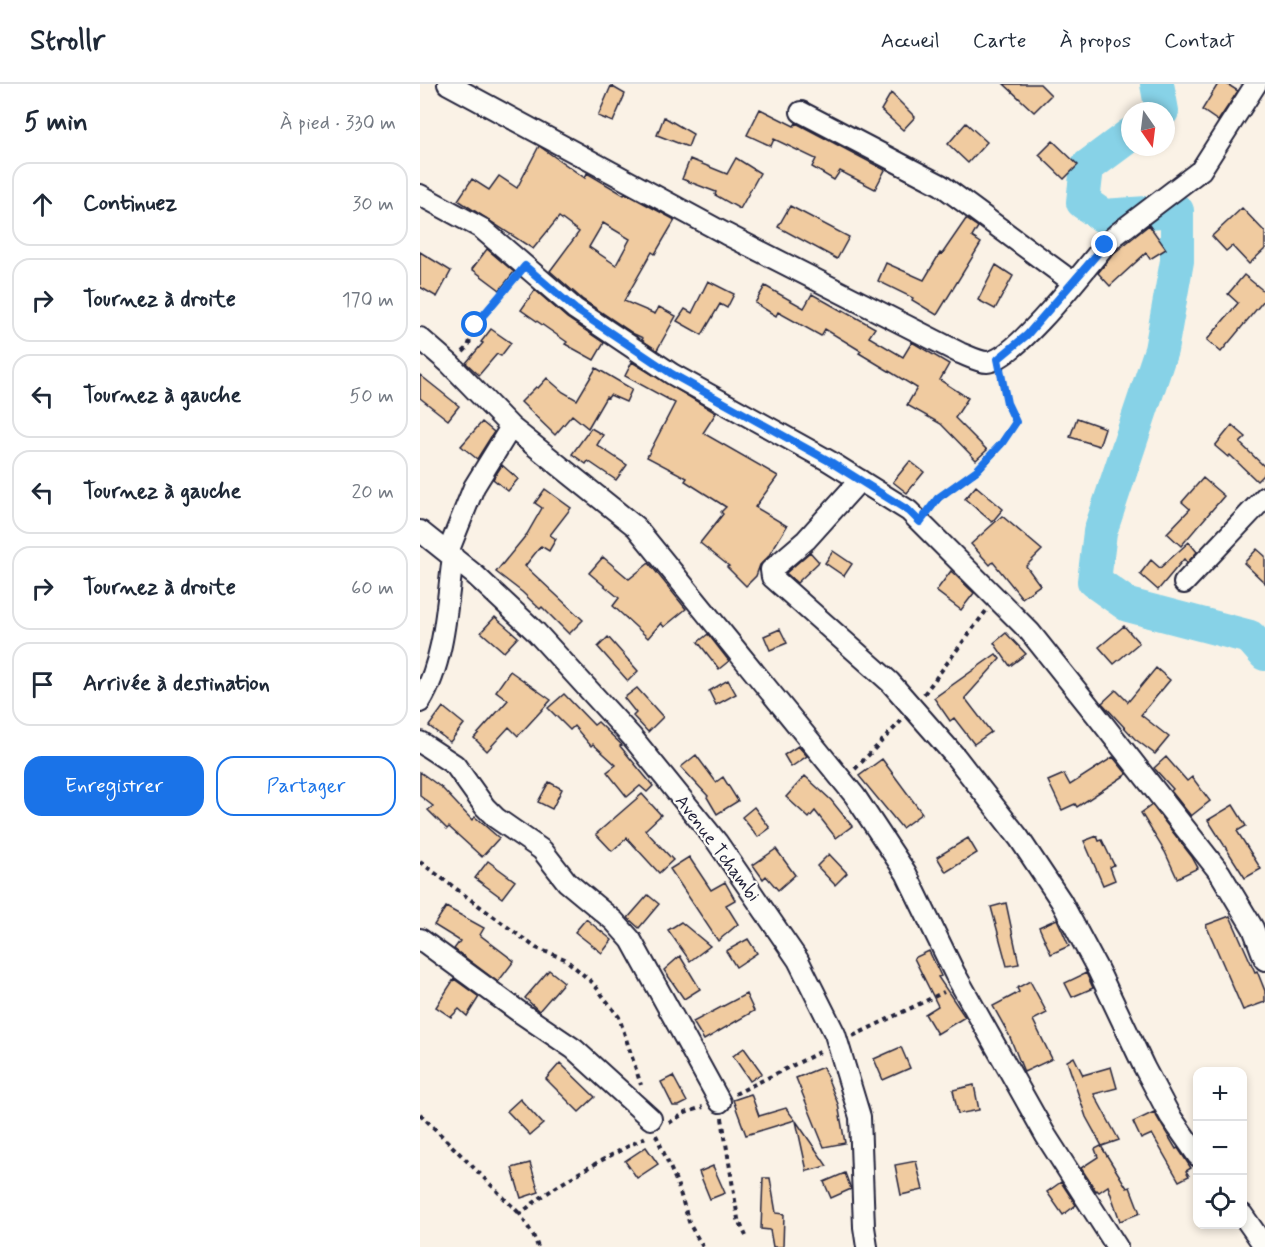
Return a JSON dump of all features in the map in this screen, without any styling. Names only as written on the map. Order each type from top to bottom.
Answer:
[{"type":"street","points":[[448,84],[726,234],[960,353],[986,362],[998,359],[1027,335],[1117,234],[1201,170],[1256,84]]},
{"type":"street","points":[[801,112],[941,184],[1074,283]]},
{"type":"street","points":[[420,195],[481,228],[575,309],[672,374],[829,461],[909,511],[1030,632],[1097,716],[1220,873],[1253,928],[1265,960]]},
{"type":"street","points":[[420,338],[450,364],[511,426],[636,527],[855,796],[906,873],[955,974],[1046,1136],[1117,1247]]},
{"type":"street","points":[[420,702],[427,690],[441,643],[451,554],[474,487],[511,426]]},
{"type":"street","points":[[860,480],[806,540],[771,570],[772,576],[890,682],[955,756],[1019,838],[1061,901],[1098,970],[1144,1067],[1170,1116],[1193,1150]]},
{"type":"street","points":[[1184,584],[1265,497]]},
{"type":"street","name":"Avenue Tchambi","points":[[420,531],[451,554],[536,632],[632,737],[717,842],[798,960],[835,1034],[860,1117],[864,1227],[867,1247]]},
{"type":"street","points":[[420,742],[455,765],[485,807],[496,818],[542,850],[567,882],[614,921],[631,940],[720,1102]]},
{"type":"street","points":[[420,939],[574,1049],[651,1119]]},
{"type":"street","points":[[1247,1221],[1265,1247]]},
{"type":"path","points":[[450,364],[468,347],[475,325],[525,266]]},
{"type":"path","points":[[920,522],[938,498],[977,470],[1002,443],[1016,422],[1007,403],[998,359]]},
{"type":"path","points":[[420,862],[536,948],[566,959],[593,983],[619,1017],[642,1087]]},
{"type":"path","points":[[720,1102],[738,1219],[746,1236]]},
{"type":"path","points":[[420,1114],[520,1214]]},
{"type":"path","points":[[651,1119],[677,1183],[690,1225],[703,1247]]},
{"type":"building","points":[[1004,84],[1040,84],[1051,95],[1034,112]]},
{"type":"building","points":[[1218,84],[1227,84],[1238,91],[1218,121],[1202,110]]},
{"type":"building","points":[[611,86],[625,94],[613,122],[598,116]]},
{"type":"building","points":[[891,93],[915,117],[903,130],[881,110]]},
{"type":"building","points":[[760,109],[794,126],[796,123],[885,170],[875,189],[840,171],[834,180],[812,167],[816,159],[774,139],[771,146],[747,135]]},
{"type":"building","points":[[664,117],[693,134],[688,147],[657,135]]},
{"type":"building","points":[[966,123],[987,142],[968,163],[948,144]]},
{"type":"building","points":[[1053,141],[1078,165],[1064,179],[1039,155]]},
{"type":"building","points":[[539,146],[585,178],[587,173],[624,195],[625,193],[675,220],[655,254],[652,252],[624,301],[655,314],[659,307],[676,316],[657,350],[642,340],[643,338],[582,299],[550,271],[579,232],[559,217],[533,249],[458,200],[472,179],[489,190],[499,176],[517,188]],"holes":[[[603,223],[630,239],[616,265],[589,247]]]},
{"type":"building","points":[[736,158],[760,173],[740,209],[715,195],[716,192],[682,179],[690,159],[727,174]]},
{"type":"building","points":[[790,206],[849,237],[837,259],[778,227]]},
{"type":"building","points":[[1242,208],[1265,232],[1265,249],[1249,264],[1232,246],[1226,251],[1212,236]]},
{"type":"building","points":[[966,219],[978,227],[972,237],[981,243],[937,315],[912,300],[913,298],[878,281],[886,263],[924,280],[940,253],[942,254]]},
{"type":"building","points":[[1149,225],[1166,249],[1150,259],[1146,253],[1110,286],[1098,273],[1114,253]]},
{"type":"building","points":[[487,249],[514,272],[500,290],[472,269]]},
{"type":"building","points":[[420,252],[451,271],[437,297],[420,287]]},
{"type":"building","points":[[996,265],[1013,276],[995,309],[978,300]]},
{"type":"building","points":[[1244,275],[1265,292],[1265,299],[1221,352],[1207,340],[1238,303],[1228,294]]},
{"type":"building","points":[[708,281],[734,294],[727,308],[720,304],[702,335],[677,321],[685,309],[692,313]]},
{"type":"building","points":[[765,286],[804,308],[812,294],[875,328],[869,337],[903,357],[912,342],[949,364],[940,380],[968,398],[955,418],[987,450],[976,460],[941,424],[907,405],[917,388],[859,353],[861,351],[825,329],[821,336],[778,312],[776,316],[755,303]]},
{"type":"building","points":[[535,290],[567,318],[604,343],[594,360],[565,344],[567,342],[521,310]]},
{"type":"building","points":[[491,329],[511,343],[501,356],[497,354],[479,375],[466,363],[483,343],[481,342]]},
{"type":"building","points":[[632,362],[716,413],[703,433],[778,476],[755,507],[787,526],[768,557],[760,565],[756,576],[746,586],[727,567],[729,566],[700,543],[726,507],[685,481],[687,478],[647,457],[675,403],[625,376]]},
{"type":"building","points":[[596,368],[632,389],[626,402],[610,395],[606,397],[588,428],[572,415],[555,435],[521,402],[547,378],[563,392],[577,400]]},
{"type":"building","points":[[420,375],[459,406],[448,420],[420,398]]},
{"type":"building","points":[[1077,418],[1105,428],[1099,446],[1070,437]]},
{"type":"building","points":[[482,422],[494,432],[477,459],[461,446]]},
{"type":"building","points":[[1232,425],[1246,437],[1240,443],[1265,467],[1265,473],[1257,481],[1230,455],[1228,457],[1215,446]]},
{"type":"building","points":[[591,428],[603,435],[597,445],[627,465],[616,480],[588,461],[586,464],[572,454]]},
{"type":"building","points":[[910,461],[924,472],[907,493],[893,482]]},
{"type":"building","points":[[502,465],[518,479],[508,491],[493,479]]},
{"type":"building","points":[[1203,478],[1224,496],[1181,546],[1167,533],[1190,509],[1182,502]]},
{"type":"building","points":[[976,486],[1003,509],[992,522],[965,499]]},
{"type":"building","points":[[545,489],[571,508],[550,535],[556,539],[549,551],[541,546],[525,566],[583,620],[569,634],[542,607],[540,609],[496,572],[527,534],[542,508],[535,503]]},
{"type":"building","points":[[1002,516],[1042,550],[1026,566],[1040,585],[1022,598],[993,562],[990,565],[971,544]]},
{"type":"building","points":[[1189,542],[1197,552],[1187,563],[1184,559],[1158,590],[1140,574],[1151,560],[1160,568]]},
{"type":"building","points":[[1257,549],[1265,556],[1265,583],[1244,563]]},
{"type":"building","points":[[833,551],[852,564],[844,576],[825,563]]},
{"type":"building","points":[[810,552],[819,562],[797,583],[786,573]]},
{"type":"building","points":[[603,557],[629,579],[649,563],[686,609],[664,627],[661,623],[648,638],[613,606],[619,598],[589,573]]},
{"type":"building","points":[[951,571],[974,593],[961,610],[936,591]]},
{"type":"building","points":[[495,617],[518,637],[504,652],[481,632]]},
{"type":"building","points":[[1124,626],[1139,643],[1114,664],[1099,647]]},
{"type":"building","points":[[780,629],[787,643],[770,650],[764,636]]},
{"type":"building","points":[[1006,633],[1026,654],[1010,666],[994,643]]},
{"type":"building","points":[[708,634],[729,661],[719,669],[698,642]]},
{"type":"building","points":[[608,637],[638,671],[628,681],[598,647]]},
{"type":"building","points":[[996,654],[1000,659],[965,698],[991,732],[974,744],[954,718],[950,721],[934,698]]},
{"type":"building","points":[[1156,668],[1170,680],[1141,715],[1169,737],[1155,754],[1135,739],[1102,703],[1116,690],[1128,702]]},
{"type":"building","points":[[510,671],[551,700],[518,736],[509,727],[487,751],[474,738],[508,700],[496,691]]},
{"type":"building","points":[[728,680],[736,694],[716,705],[709,691]]},
{"type":"building","points":[[637,688],[663,717],[648,732],[633,716],[636,713],[624,698]]},
{"type":"building","points":[[564,694],[594,725],[598,722],[622,745],[620,746],[653,786],[647,792],[640,786],[627,797],[607,772],[616,765],[593,744],[591,746],[574,726],[570,730],[548,708]]},
{"type":"building","points":[[443,707],[464,724],[450,742],[429,726]]},
{"type":"building","points":[[798,746],[807,756],[791,767],[784,755]]},
{"type":"building","points":[[696,755],[716,782],[723,777],[738,801],[717,814],[708,796],[681,767]]},
{"type":"building","points":[[1113,757],[1127,774],[1077,807],[1075,804],[1062,810],[1048,781],[1064,774],[1070,785]]},
{"type":"building","points":[[1166,757],[1187,781],[1192,777],[1210,801],[1191,816],[1171,791],[1173,789],[1154,768]]},
{"type":"building","points":[[882,759],[922,813],[902,828],[859,776]]},
{"type":"building","points":[[420,772],[442,788],[472,820],[475,817],[499,838],[482,857],[449,827],[447,829],[428,810],[433,806],[420,796]]},
{"type":"building","points":[[805,776],[831,800],[852,826],[836,838],[815,811],[809,818],[786,797]]},
{"type":"building","points":[[549,782],[562,789],[552,809],[538,802]]},
{"type":"building","points":[[642,794],[661,815],[645,830],[673,860],[659,873],[627,838],[612,851],[596,834]]},
{"type":"building","points":[[1152,805],[1198,868],[1177,878],[1165,852],[1141,813]]},
{"type":"building","points":[[1233,805],[1246,826],[1237,831],[1261,869],[1245,878],[1208,820]]},
{"type":"building","points":[[754,807],[770,828],[758,837],[742,817]]},
{"type":"building","points":[[1097,836],[1099,841],[1102,840],[1114,865],[1110,867],[1115,880],[1103,885],[1084,841]]},
{"type":"building","points":[[968,838],[977,853],[946,872],[937,857]]},
{"type":"building","points":[[776,849],[795,875],[778,890],[766,876],[763,879],[753,865]]},
{"type":"building","points":[[829,854],[847,873],[835,885],[817,866]]},
{"type":"building","points":[[689,857],[711,890],[725,882],[735,900],[726,905],[738,924],[718,941],[670,869]]},
{"type":"building","points":[[488,861],[515,881],[502,898],[475,878]]},
{"type":"building","points":[[648,895],[659,904],[639,928],[628,918]]},
{"type":"building","points":[[1006,903],[1019,964],[1007,966],[991,907]]},
{"type":"building","points":[[446,907],[484,928],[480,935],[514,961],[498,982],[454,949],[460,941],[434,925]]},
{"type":"building","points":[[1230,916],[1265,991],[1265,1002],[1243,1010],[1206,925]]},
{"type":"building","points":[[586,919],[612,940],[602,953],[575,932]]},
{"type":"building","points":[[1057,919],[1069,946],[1051,954],[1039,927]]},
{"type":"building","points":[[681,922],[710,946],[690,961],[668,930]]},
{"type":"building","points":[[748,939],[757,953],[736,967],[726,951]]},
{"type":"building","points":[[929,951],[941,976],[938,977],[965,1017],[937,1034],[925,1014],[938,1006],[914,958]]},
{"type":"building","points":[[680,956],[700,989],[684,999],[664,970]]},
{"type":"building","points":[[549,970],[564,982],[539,1011],[525,998]]},
{"type":"building","points":[[1086,973],[1093,988],[1072,997],[1065,983]]},
{"type":"building","points":[[454,979],[479,997],[467,1016],[459,1009],[451,1017],[436,1007]]},
{"type":"building","points":[[1030,981],[1047,1013],[1033,1020],[1052,1059],[1024,1072],[1009,1035],[993,1006],[1019,992],[1017,988]]},
{"type":"building","points":[[746,994],[754,1011],[704,1040],[693,1022]]},
{"type":"building","points":[[901,1047],[910,1068],[883,1080],[874,1059]]},
{"type":"building","points":[[744,1048],[762,1073],[750,1081],[733,1056]]},
{"type":"building","points":[[1074,1057],[1083,1075],[1111,1067],[1117,1088],[1094,1094],[1119,1140],[1102,1146],[1086,1117],[1067,1061]]},
{"type":"building","points":[[560,1063],[595,1097],[579,1112],[546,1079]]},
{"type":"building","points":[[823,1067],[838,1104],[845,1143],[824,1147],[796,1078]]},
{"type":"building","points":[[673,1076],[687,1102],[679,1106],[673,1106],[661,1082]]},
{"type":"building","points":[[974,1085],[979,1110],[958,1114],[953,1090]]},
{"type":"building","points":[[751,1094],[759,1116],[786,1108],[795,1120],[746,1135],[733,1100]]},
{"type":"building","points":[[520,1099],[543,1124],[530,1135],[507,1111]]},
{"type":"building","points":[[1154,1112],[1176,1149],[1178,1148],[1191,1168],[1186,1171],[1189,1176],[1179,1181],[1152,1134],[1141,1139],[1133,1122]]},
{"type":"building","points":[[796,1121],[827,1166],[807,1171]]},
{"type":"building","points":[[1101,1146],[1127,1188],[1130,1187],[1140,1213],[1120,1221],[1108,1186],[1099,1192],[1096,1191],[1081,1168],[1098,1157],[1095,1149]]},
{"type":"building","points":[[646,1147],[658,1164],[637,1178],[625,1161]]},
{"type":"building","points":[[916,1161],[923,1190],[901,1195],[895,1165]]},
{"type":"building","points":[[530,1163],[539,1192],[521,1198],[512,1168]]},
{"type":"building","points":[[713,1166],[725,1193],[710,1199],[699,1172]]},
{"type":"building","points":[[845,1173],[851,1189],[831,1198],[824,1182]]},
{"type":"building","points":[[763,1178],[770,1178],[776,1213],[784,1214],[783,1247],[773,1247],[770,1230],[761,1229]]},
{"type":"building","points":[[1061,1182],[1076,1205],[1063,1215],[1047,1192]]},
{"type":"waterway","points":[[1157,84],[1160,102]]},
{"type":"waterway","points":[[1121,142],[1087,167],[1083,202],[1103,216],[1177,211],[1177,261],[1161,350],[1100,532],[1094,581],[1128,605],[1250,637],[1265,654]]},
{"type":"route","points":[[475,325],[525,266],[575,309],[672,374],[829,461],[909,511],[920,522],[938,498],[977,470],[1002,443],[1016,422],[1007,403],[998,359],[1027,335],[1105,245]]}]
